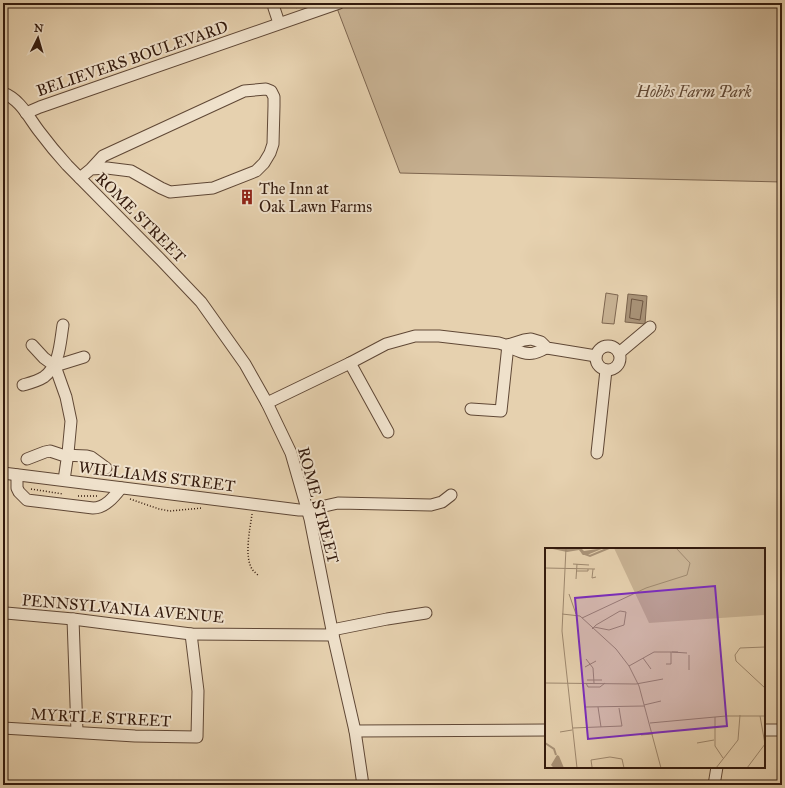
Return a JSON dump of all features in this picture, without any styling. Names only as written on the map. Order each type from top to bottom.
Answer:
[{"type":"street","name":"BELIEVERS BOULEVARD","points":[[26,114],[40,107],[339,3]]},
{"type":"street","points":[[274,8],[279,23]]},
{"type":"street","points":[[80,178],[103,156],[244,91],[266,90],[271,91],[274,97],[273,144],[270,153],[263,164],[256,171],[249,174],[213,188],[170,192],[131,171],[106,168],[91,169]]},
{"type":"street","name":"ROME STREET","points":[[3,93],[18,103],[53,150],[201,302],[245,364],[267,403],[291,453],[310,519],[364,785]]},
{"type":"street","points":[[63,324],[55,366],[66,397],[71,421],[64,480]]},
{"type":"street","points":[[619,353],[650,327]]},
{"type":"street","points":[[267,403],[386,344],[415,336],[439,336],[508,345],[531,339],[541,342],[547,348],[596,356]]},
{"type":"street","points":[[32,345],[44,358],[55,366]]},
{"type":"street","points":[[471,409],[501,410],[508,345]]},
{"type":"street","points":[[605,346],[614,347],[619,353],[620,358],[618,366],[610,370],[602,370],[597,365],[596,356],[598,350],[605,346]]},
{"type":"street","points":[[23,385],[44,377],[55,366],[84,357]]},
{"type":"street","points":[[350,363],[388,432]]},
{"type":"street","points":[[597,453],[606,370]]},
{"type":"street","points":[[27,459],[50,451],[68,456],[91,457],[106,468]]},
{"type":"street","name":"WILLIAMS STREET","points":[[3,473],[295,510],[307,510],[338,503],[431,505],[442,502],[451,495]]},
{"type":"street","points":[[17,475],[17,488],[27,500],[98,508],[111,500],[121,488]]},
{"type":"street","name":"PENNSYLVANIA AVENUE","points":[[6,613],[72,619],[190,634],[333,633],[387,619],[426,613]]},
{"type":"street","points":[[72,619],[77,732]]},
{"type":"street","name":"MYRTLE STREET","points":[[3,728],[135,736],[197,737],[198,691],[190,634]]},
{"type":"street","points":[[354,731],[545,730]]},
{"type":"street","points":[[765,730],[782,730]]},
{"type":"street","points":[[714,785],[717,768]]},
{"type":"path","points":[[29,489],[69,495]]},
{"type":"path","points":[[76,496],[100,496]]},
{"type":"path","points":[[128,498],[159,509],[170,511],[206,508]]},
{"type":"path","points":[[252,518],[248,542],[248,556],[252,569],[259,576]]},
{"type":"green space","name":"Hobbs Farm Park","points":[[335,3],[782,3],[782,182],[400,173]]},
{"type":"green space","points":[[606,293],[618,295],[614,324],[602,323]]},
{"type":"water","points":[[628,294],[647,296],[645,324],[625,322]]},
{"type":"place","name":"The Inn at Oak Lawn Farms","points":[[247,197]]}]
